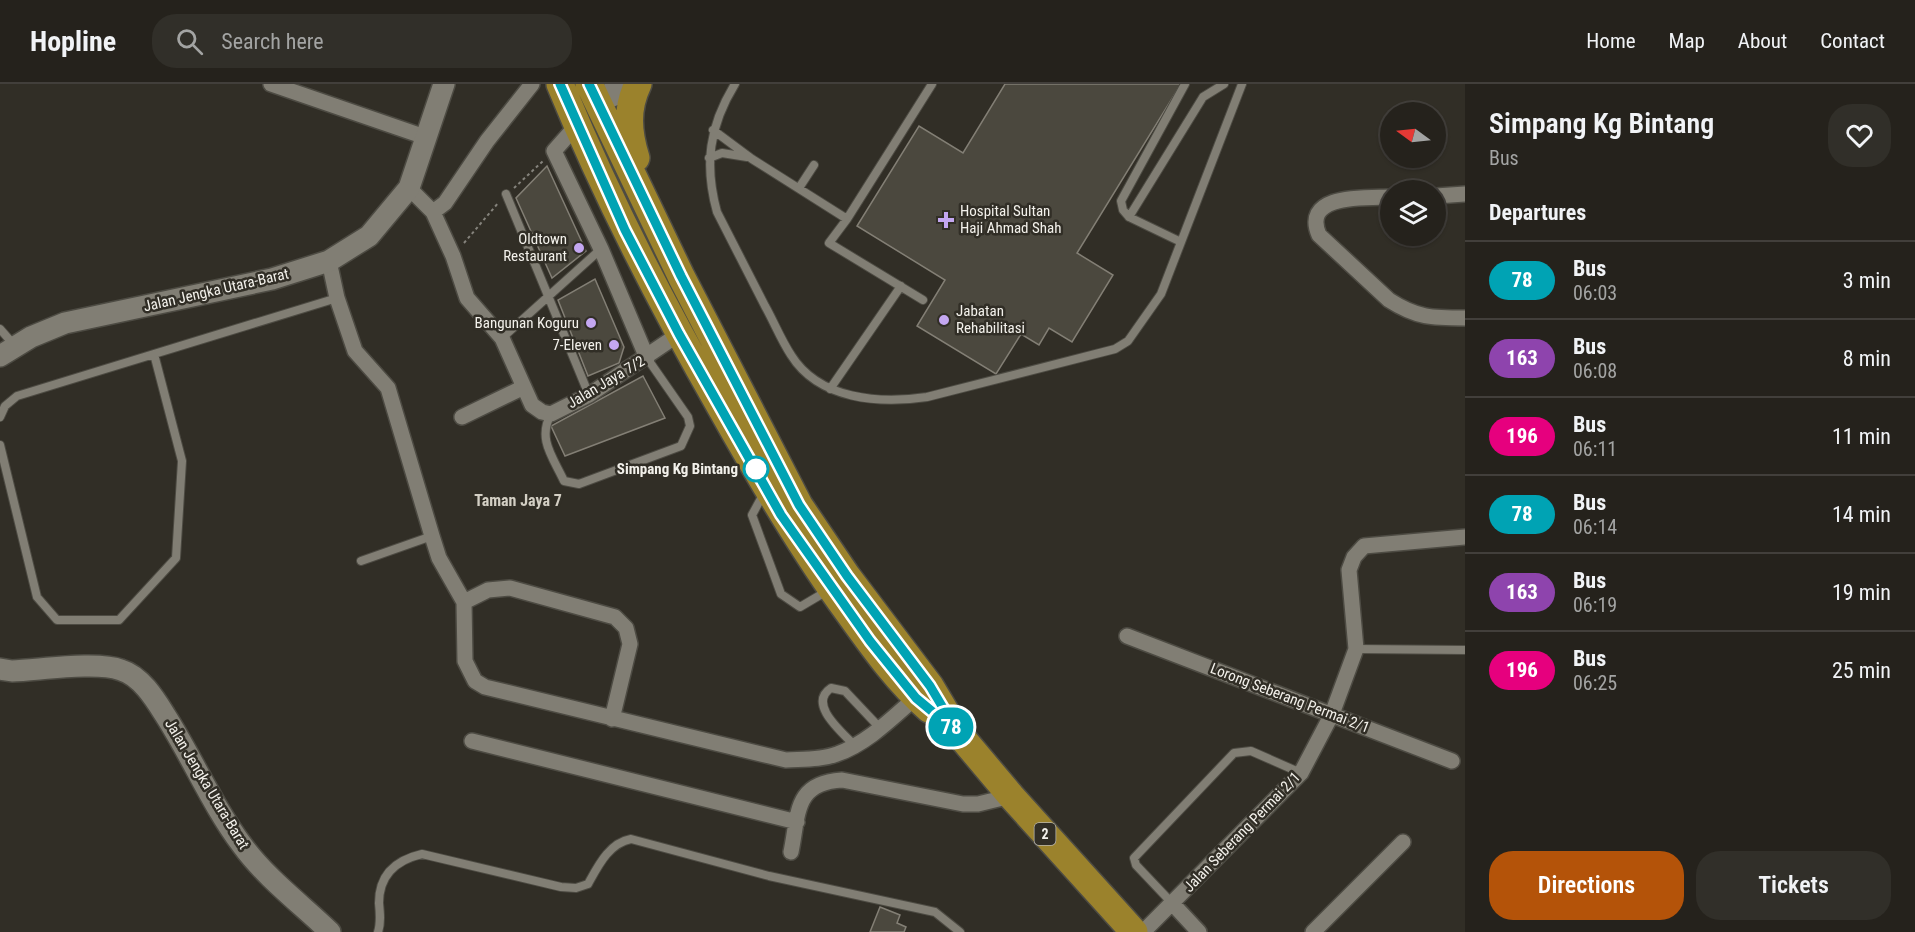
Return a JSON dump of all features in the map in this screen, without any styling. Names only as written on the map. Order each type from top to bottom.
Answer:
[{"type":"highway","name":"2","points":[[560,84],[625,230],[679,334],[767,489],[831,588],[1011,796],[1134,932]]},
{"type":"highway","points":[[639,84],[630,107],[628,125],[630,141],[656,225]]},
{"type":"highway","name":"2","points":[[601,91],[656,225],[799,505],[923,692]]},
{"type":"street","name":"Jalan Jengka Utara-Barat","points":[[8,351],[65,323],[272,279],[329,261],[369,236],[409,188],[444,84]]},
{"type":"street","points":[[409,188],[433,212],[445,203],[487,141],[532,84]]},
{"type":"street","points":[[631,84],[615,98],[601,91],[554,151],[601,249],[647,358]]},
{"type":"street","points":[[278,85],[425,137]]},
{"type":"street","points":[[1446,195],[1465,194]]},
{"type":"street","points":[[1380,198],[1342,200],[1322,208],[1317,217],[1316,227],[1319,235],[1389,300],[1415,315],[1429,318],[1465,318]]},
{"type":"street","name":"Jalan Jaya 7/2","points":[[433,212],[453,256],[467,298],[502,338],[532,405],[542,412],[551,414],[589,395],[647,358],[679,334]]},
{"type":"street","points":[[329,261],[337,298],[355,351],[388,388],[439,558],[464,602],[465,661],[475,681],[485,687],[786,760],[816,759],[837,754],[855,746],[923,692]]},
{"type":"street","points":[[462,417],[524,387]]},
{"type":"street","name":"Jalan Seberang Permai 2/1","points":[[1143,932],[1301,773],[1332,714],[1356,649],[1349,570],[1354,557],[1364,546],[1465,537]]},
{"type":"street","points":[[464,602],[488,590],[510,588],[615,617],[626,628],[630,644],[612,719]]},
{"type":"street","name":"Lorong Seberang Permai 2/1","points":[[1127,636],[1452,761]]},
{"type":"street","name":"Jalan Jengka Utara-Barat","points":[[0,669],[12,671],[106,667],[122,670],[133,676],[158,704],[186,747],[242,845],[264,870],[330,932]]},
{"type":"street","points":[[472,741],[797,822]]},
{"type":"street","points":[[791,852],[801,803],[810,788],[824,781],[842,780],[963,804],[978,804],[1011,796]]},
{"type":"street","points":[[1316,931],[1403,842]]},
{"type":"street","points":[[1172,903],[1199,932]]},
{"type":"lane","points":[[735,84],[719,111],[713,130],[709,158],[710,188],[717,212],[791,357],[812,378],[830,389],[861,398],[904,401],[1115,349],[1128,340],[1161,294],[1242,84]]},
{"type":"lane","points":[[923,300],[828,243],[847,219],[932,84]]},
{"type":"lane","points":[[1181,242],[1129,217],[1123,210],[1121,201],[1185,84]]},
{"type":"lane","points":[[1129,217],[1203,97],[1224,84]]},
{"type":"lane","points":[[713,130],[752,159],[847,219]]},
{"type":"lane","points":[[709,158],[722,153],[752,159]]},
{"type":"lane","points":[[799,188],[814,165]]},
{"type":"lane","points":[[507,194],[589,395]]},
{"type":"lane","points":[[502,338],[601,249]]},
{"type":"lane","points":[[830,389],[901,286]]},
{"type":"lane","points":[[0,417],[5,406],[17,396],[337,298]]},
{"type":"lane","points":[[0,329],[8,351]]},
{"type":"lane","points":[[0,445],[37,597],[57,620],[119,620],[176,558],[182,461],[154,354]]},
{"type":"lane","points":[[551,414],[544,427],[544,436],[564,481],[571,484],[579,484],[681,446],[690,426],[688,417],[647,358]]},
{"type":"lane","points":[[767,489],[752,515],[781,594],[792,604],[800,607],[831,588]]},
{"type":"lane","points":[[361,561],[432,536]]},
{"type":"lane","points":[[1356,649],[1465,650]]},
{"type":"lane","points":[[855,746],[826,713],[822,700],[825,692],[831,688],[845,691],[880,728]]},
{"type":"lane","points":[[1172,903],[1136,865],[1134,858],[1234,753],[1251,751],[1301,773]]},
{"type":"lane","points":[[378,932],[380,926],[379,895],[384,878],[393,866],[406,858],[422,854],[561,887],[576,888],[588,884],[599,863],[620,841],[631,839],[769,876],[934,912],[960,932]]},
{"type":"building","points":[[1005,84],[1181,84],[1077,253],[1113,275],[1072,342],[1049,328],[1039,345],[1021,334],[996,374],[917,326],[945,280],[857,226],[919,126],[963,153]]},
{"type":"building","points":[[547,166],[586,251],[552,278],[516,198]]},
{"type":"building","name":"Bangunan Koguru","points":[[595,279],[624,347],[619,363],[588,376],[558,300]]},
{"type":"building","points":[[643,376],[665,418],[565,456],[551,426]]},
{"type":"building","points":[[880,907],[900,915],[897,923],[906,927],[904,932],[870,932]]},
{"type":"bus line","name":"78","points":[[560,84],[625,230],[679,334],[781,515],[870,641],[916,698],[958,733],[930,686],[847,576],[799,505],[681,276],[589,84]]},
{"type":"place","name":"Hospital Sultan Haji Ahmad Shah","points":[[946,220]]},
{"type":"place","name":"Oldtown Restaurant","points":[[579,248]]},
{"type":"place","name":"Jabatan Rehabilitasi","points":[[944,320]]},
{"type":"place","name":"Bangunan Koguru","points":[[591,323]]},
{"type":"place","name":"7-Eleven","points":[[614,345]]},
{"type":"place","name":"Simpang Kg Bintang","points":[[756,469]]},
{"type":"district","name":"Taman Jaya 7","points":[[518,500]]}]
